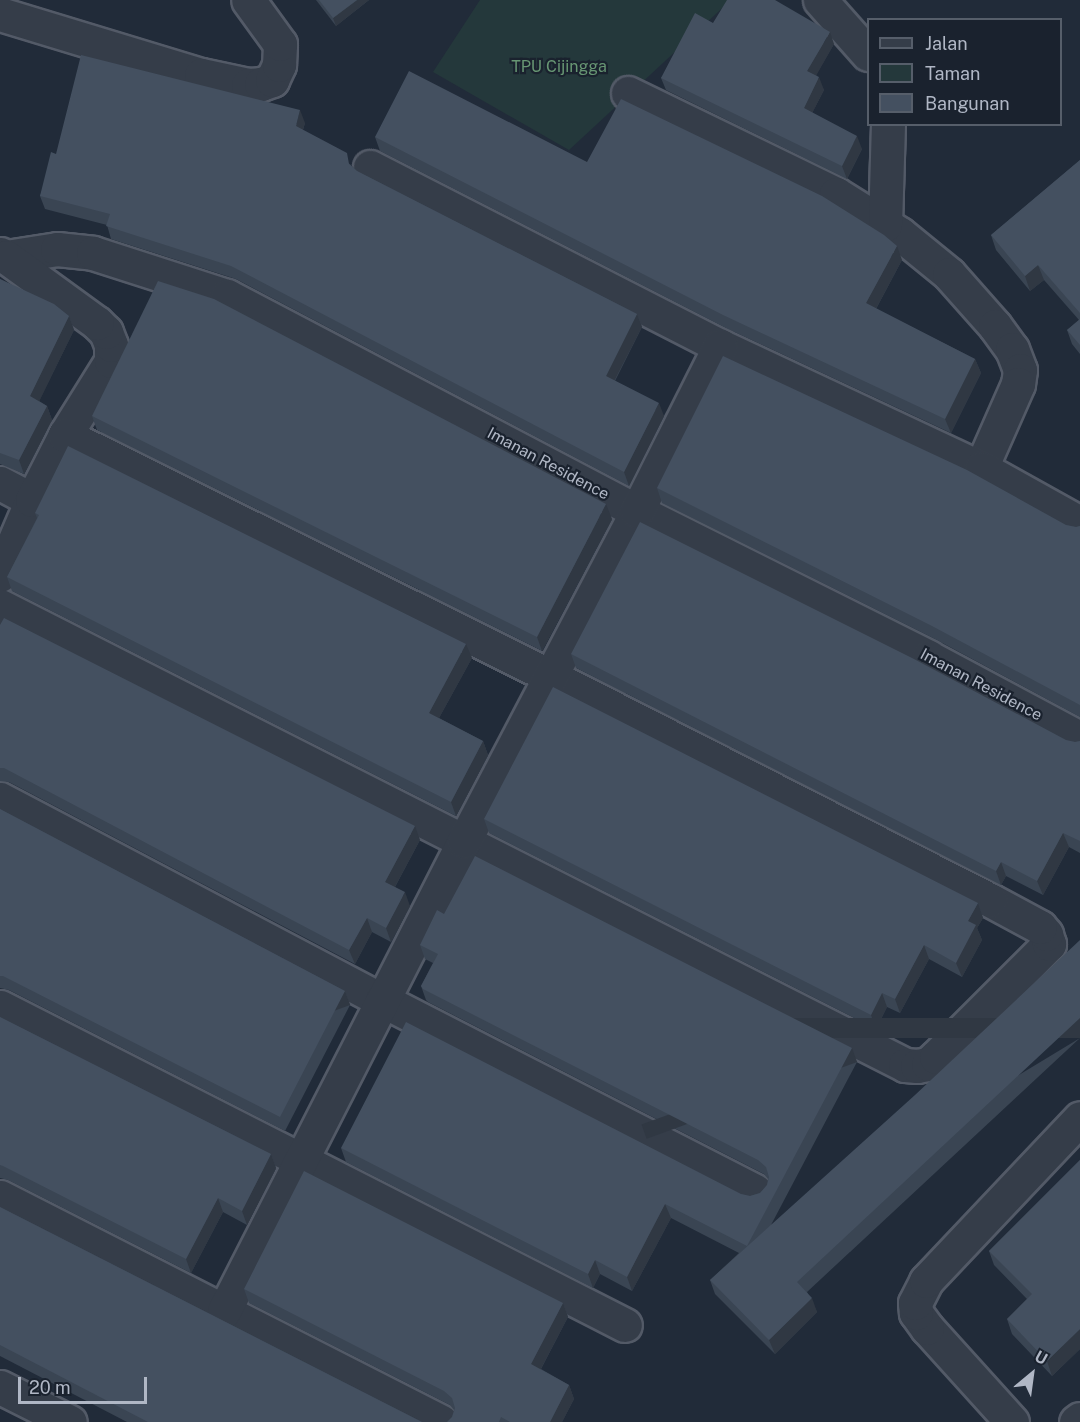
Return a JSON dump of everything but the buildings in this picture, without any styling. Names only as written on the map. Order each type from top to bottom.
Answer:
[{"type":"street","points":[[0,14],[201,75],[248,85],[261,84],[272,80],[279,65],[280,44],[248,0]]},
{"type":"street","points":[[820,0],[867,53]]},
{"type":"street","points":[[628,93],[836,194],[885,225],[949,274],[1012,349],[1020,370],[1018,384],[981,468]]},
{"type":"street","points":[[885,225],[888,126]]},
{"type":"street","points":[[370,167],[720,346],[981,468],[1080,523]]},
{"type":"street","name":"Imanan Residence","points":[[3,255],[57,249],[93,253],[227,296],[637,511],[928,657],[1080,738]]},
{"type":"street","points":[[0,575],[32,500],[65,435],[111,361],[111,345],[106,332],[97,323],[3,255]]},
{"type":"street","points":[[224,1311],[720,346]]},
{"type":"street","points":[[0,606],[905,1065],[928,1064],[1049,944],[1046,934],[1040,927],[990,900],[550,676],[65,435]]},
{"type":"street","points":[[0,483],[32,500]]},
{"type":"street","points":[[0,799],[382,1000],[755,1191]]},
{"type":"street","points":[[0,1007],[625,1325]]},
{"type":"street","points":[[1012,1422],[927,1328],[916,1313],[915,1303],[926,1281],[1080,1118]]},
{"type":"street","points":[[0,1197],[441,1422]]},
{"type":"street","points":[[0,1387],[70,1422]]},
{"type":"street","points":[[1076,1422],[1080,1419]]},
{"type":"green space","name":"TPU Cijingga","points":[[480,0],[731,0],[569,150],[433,72]]}]
